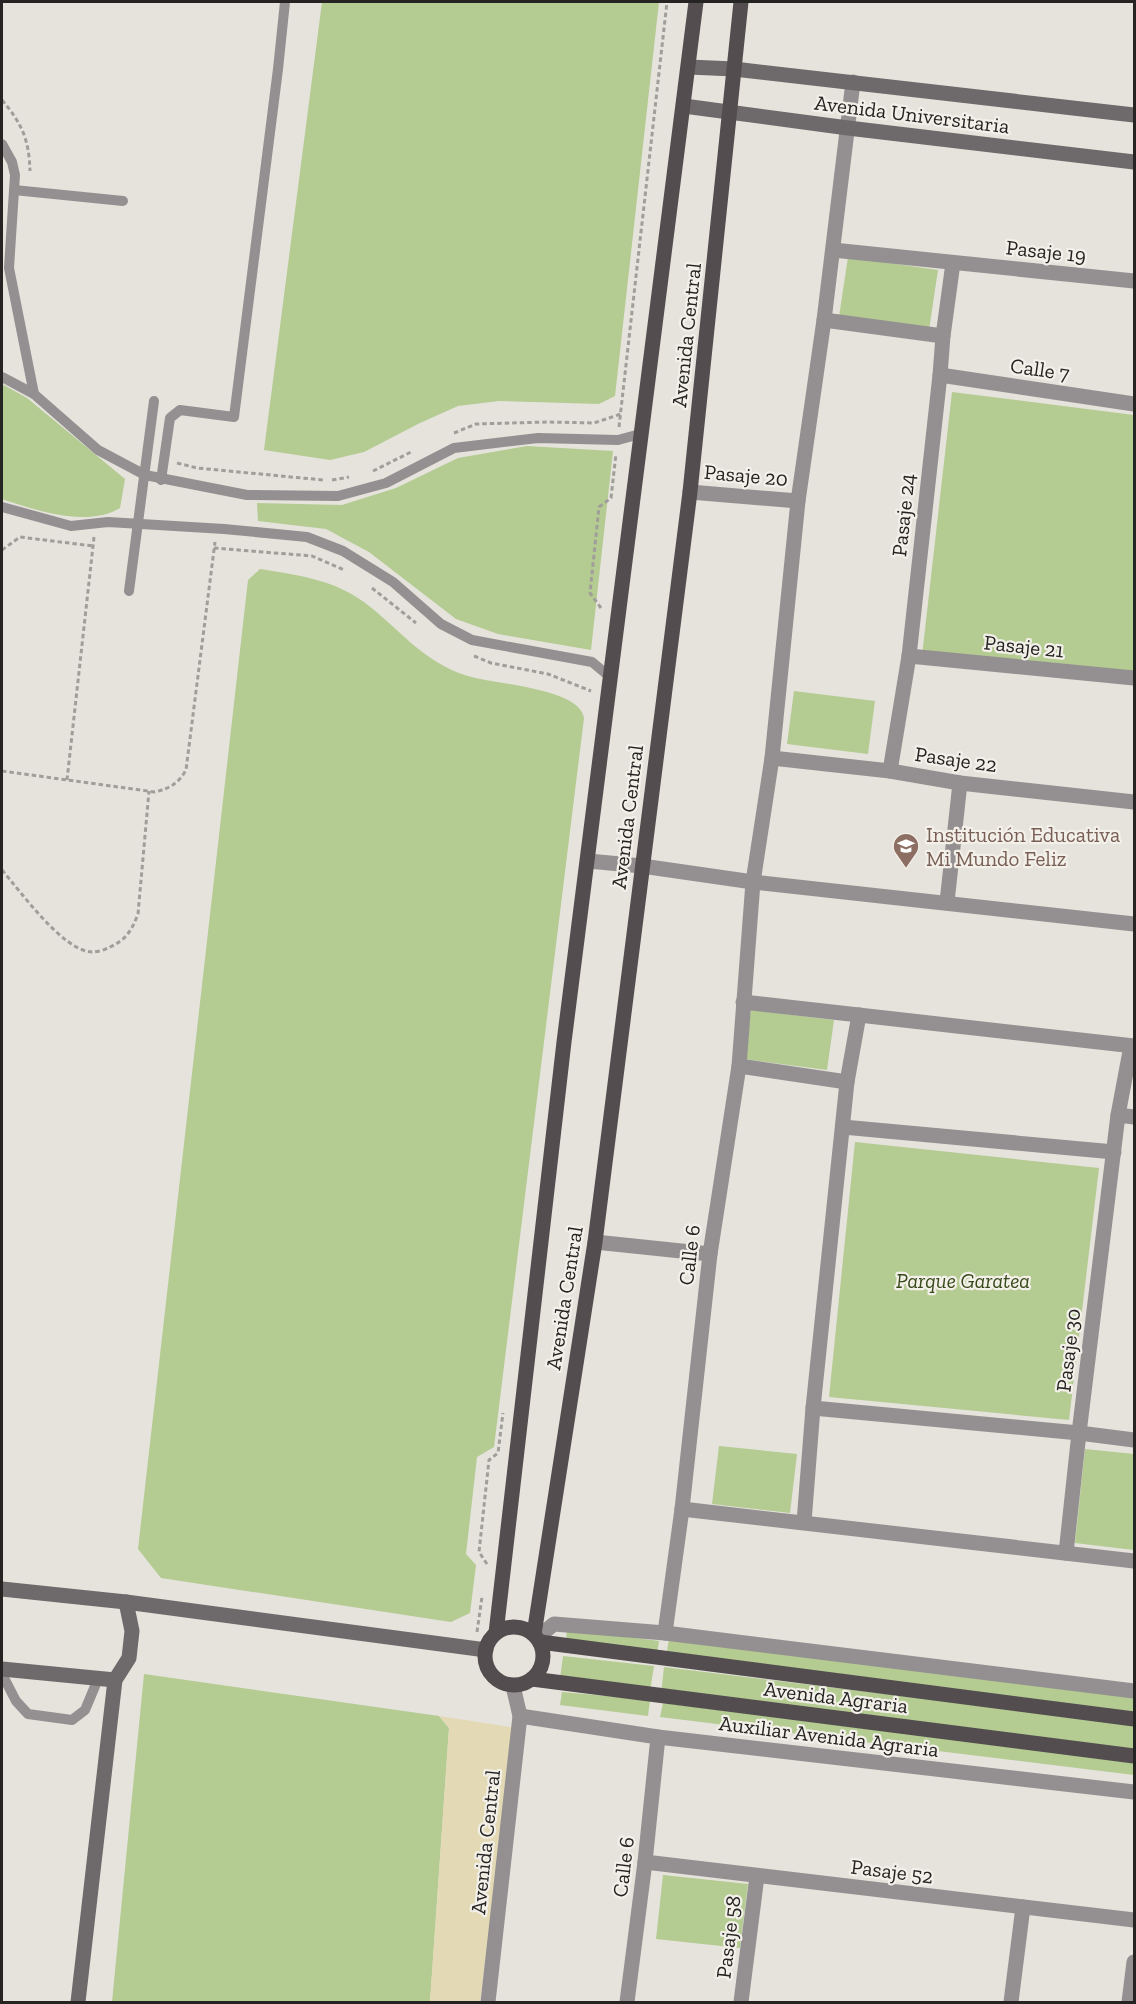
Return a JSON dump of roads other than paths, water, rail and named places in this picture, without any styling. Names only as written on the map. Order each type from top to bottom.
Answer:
[{"type":"main road","name":"Avenida Central","points":[[496,1632],[564,1042],[696,2]]},
{"type":"main road","name":"Avenida Central","points":[[537,1638],[595,1242],[690,492],[741,2]]},
{"type":"main road","points":[[688,68],[734,69],[1134,115]]},
{"type":"main road","name":"Avenida Universitaria","points":[[684,106],[1134,162]]},
{"type":"main road","points":[[2,1589],[126,1602],[480,1649]]},
{"type":"main road","points":[[78,2002],[115,1680],[129,1658],[132,1631],[126,1602]]},
{"type":"main road","points":[[505,1628],[525,1629],[537,1638],[543,1652],[543,1662],[532,1679],[513,1686],[494,1677],[480,1649],[496,1632],[505,1628]]},
{"type":"main road","name":"Avenida Agraria","points":[[537,1638],[1134,1719]]},
{"type":"main road","points":[[2,1669],[115,1680]]},
{"type":"main road","name":"Avenida Agraria","points":[[532,1679],[1134,1756]]},
{"type":"street","name":"Calle 6","points":[[665,1633],[682,1509],[710,1254],[739,1066],[753,882],[772,758],[798,501],[824,320],[853,82]]},
{"type":"street","name":"Pasaje 19","points":[[833,250],[1134,281]]},
{"type":"street","name":"Pasaje 24","points":[[890,771],[909,656],[953,262]]},
{"type":"street","points":[[824,320],[943,336]]},
{"type":"street","name":"Calle 7","points":[[940,375],[1134,404]]},
{"type":"street","name":"Pasaje 20","points":[[690,492],[798,501]]},
{"type":"street","name":"Pasaje 21","points":[[909,656],[1134,678]]},
{"type":"street","name":"Pasaje 22","points":[[772,758],[890,771],[960,783],[1134,802]]},
{"type":"street","points":[[947,902],[960,783]]},
{"type":"street","points":[[588,861],[642,866],[753,882],[1134,924]]},
{"type":"street","points":[[743,1002],[1133,1046]]},
{"type":"street","points":[[804,1522],[813,1408],[847,1082],[859,1015]]},
{"type":"street","name":"Pasaje 30","points":[[1066,1553],[1078,1433],[1118,1115],[1133,1046]]},
{"type":"street","points":[[739,1066],[847,1082]]},
{"type":"street","points":[[1118,1115],[1134,1117]]},
{"type":"street","points":[[843,1127],[1114,1152]]},
{"type":"street","points":[[595,1242],[710,1254]]},
{"type":"street","points":[[813,1408],[1134,1440]]},
{"type":"street","points":[[682,1509],[1134,1561]]},
{"type":"street","points":[[537,1638],[554,1624],[665,1633],[1134,1691]]},
{"type":"street","name":"Avenida Central","points":[[488,2002],[520,1716],[513,1686]]},
{"type":"street","name":"Auxiliar Avenida Agraria","points":[[520,1716],[658,1737],[1134,1792]]},
{"type":"street","name":"Calle 6","points":[[627,2002],[658,1737]]},
{"type":"street","name":"Pasaje 52","points":[[645,1862],[1134,1920]]},
{"type":"street","name":"Pasaje 58","points":[[746,2002],[757,1876]]},
{"type":"street","points":[[1011,2002],[1023,1907]]},
{"type":"street","points":[[1129,2002],[1134,1962]]},
{"type":"lane","points":[[161,480],[170,418],[180,410],[234,417],[285,2]]},
{"type":"lane","points":[[2,144],[12,162],[15,175],[9,268],[34,394]]},
{"type":"lane","points":[[14,189],[123,201]]},
{"type":"lane","points":[[2,283],[9,268]]},
{"type":"lane","points":[[2,377],[34,394],[98,450],[145,475],[161,480],[247,495],[339,496],[386,483],[454,448],[538,438],[618,440],[640,434]]},
{"type":"lane","points":[[129,591],[154,400]]},
{"type":"lane","points":[[2,507],[71,526],[95,523],[139,524],[307,537],[343,551],[393,582],[441,624],[472,640],[595,664],[610,677]]},
{"type":"lane","points":[[2,1674],[15,1701],[28,1714],[72,1720],[85,1710],[98,1679]]},
{"type":"place","name":"Institución Educativa Mi Mundo Feliz","points":[[906,869]]},
{"type":"park label","name":"Parque Garatea","points":[[963,1280]]}]
